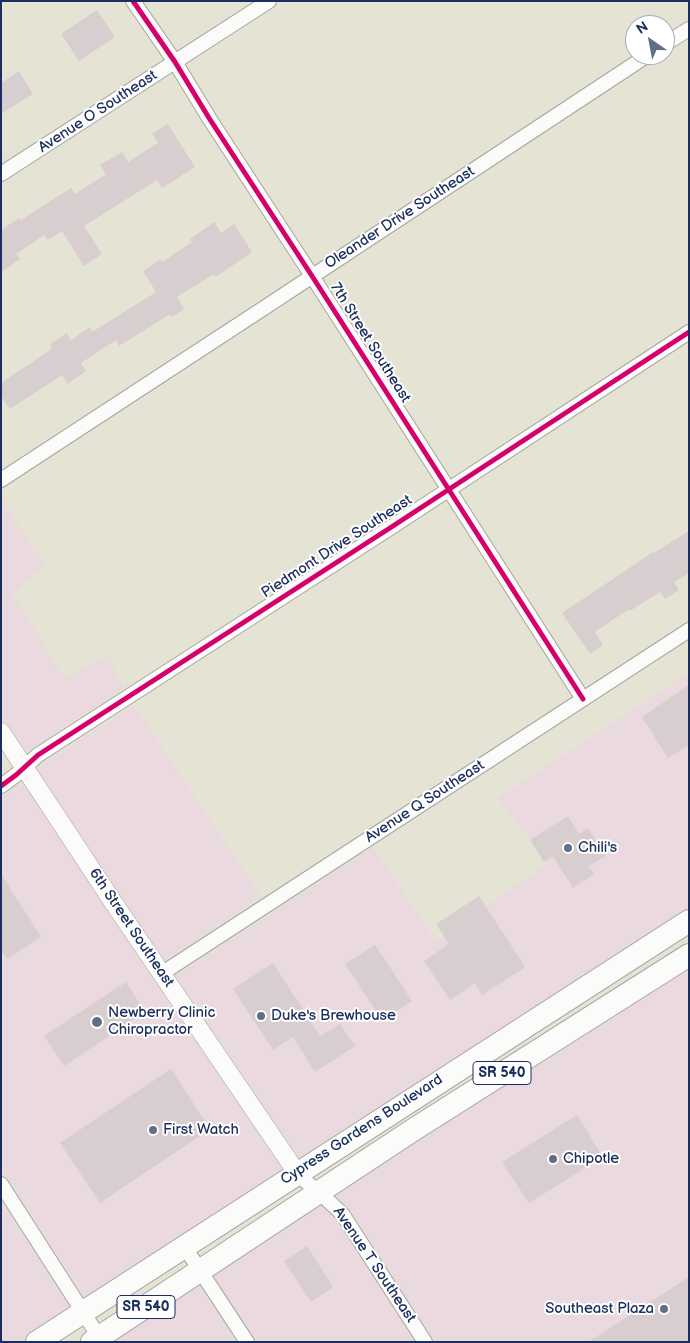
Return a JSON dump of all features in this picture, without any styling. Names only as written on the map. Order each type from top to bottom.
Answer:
[{"type":"main road","name":"Cypress Gardens Boulevard","points":[[37,1342],[689,922]]},
{"type":"main road","points":[[634,990],[634,978],[638,973],[678,936],[689,922]]},
{"type":"main road","name":"Cypress Gardens Boulevard","points":[[95,1339],[317,1192],[689,955]]},
{"type":"main road","points":[[452,1105],[476,1078],[488,1068],[571,1012],[588,993],[590,984]]},
{"type":"street","name":"7th Street Southeast","points":[[133,1],[175,62],[209,118],[583,699]]},
{"type":"street","name":"Avenue O Southeast","points":[[1,174],[269,1]]},
{"type":"street","points":[[675,37],[689,28]]},
{"type":"street","name":"Oleander Drive Southeast","points":[[1,480],[633,65]]},
{"type":"street","name":"Piedmont Drive Southeast","points":[[1,786],[38,755],[689,332]]},
{"type":"street","name":"Avenue Q Southeast","points":[[161,974],[689,630]]},
{"type":"street","name":"6th Street Southeast","points":[[1,732],[161,974],[297,1173]]},
{"type":"street","name":"Avenue T Southeast","points":[[297,1173],[317,1192],[328,1198],[343,1215],[425,1342]]},
{"type":"street","points":[[1,1184],[83,1312],[95,1339]]},
{"type":"street","points":[[184,1246],[247,1342]]},
{"type":"shaded area","points":[[1,498],[45,566],[12,593],[65,679],[108,655],[124,688],[25,753],[1,716]]},
{"type":"shaded area","points":[[689,673],[689,908],[588,974],[583,972],[582,978],[298,1160],[174,977],[373,847],[436,941],[548,863],[498,798]]},
{"type":"shaded area","points":[[134,705],[261,897],[163,961],[36,769]]},
{"type":"shaded area","points":[[23,782],[159,987],[284,1170],[85,1299],[1,1168],[1,797]]},
{"type":"shaded area","points":[[689,967],[689,1342],[435,1342],[350,1210],[335,1193],[637,1000],[643,1000],[643,996]]},
{"type":"shaded area","points":[[1,1200],[71,1308],[19,1342],[1,1342]]},
{"type":"shaded area","points":[[319,1203],[336,1220],[415,1342],[257,1342],[213,1274]]},
{"type":"shaded area","points":[[198,1284],[237,1342],[110,1342]]},
{"type":"building","points":[[97,10],[115,37],[79,61],[61,34]]},
{"type":"building","points":[[19,71],[33,94],[1,114],[1,83]]},
{"type":"building","points":[[168,124],[195,167],[162,188],[157,180],[84,226],[102,254],[84,266],[62,231],[48,240],[44,235],[16,254],[20,259],[1,272],[1,230],[19,218],[21,220],[71,188],[75,194],[106,174],[100,165],[122,152],[128,162],[158,143],[152,134]]},
{"type":"building","points":[[214,222],[221,233],[234,224],[252,252],[216,277],[214,274],[177,297],[184,309],[172,317],[170,314],[119,346],[116,340],[81,363],[86,371],[68,384],[62,375],[10,409],[1,396],[1,383],[52,349],[50,344],[67,333],[71,340],[90,327],[92,332],[156,292],[143,271],[161,259],[162,262],[192,242],[190,239]]},
{"type":"building","points":[[689,531],[689,573],[674,582],[679,590],[665,599],[660,592],[630,611],[629,609],[595,632],[603,645],[590,654],[562,613],[653,552]]},
{"type":"building","points":[[689,685],[689,745],[668,758],[642,717]]},
{"type":"building","name":"Chili's","points":[[568,816],[579,834],[588,828],[606,856],[589,866],[594,874],[573,888],[553,856],[544,862],[530,840]]},
{"type":"building","points":[[1,874],[41,937],[7,959],[1,950]]},
{"type":"building","points":[[479,896],[525,967],[482,995],[475,983],[450,1000],[424,961],[449,944],[436,924]]},
{"type":"building","points":[[375,945],[412,1001],[382,1020],[345,964]]},
{"type":"building","points":[[273,963],[320,1036],[340,1024],[355,1046],[315,1072],[293,1037],[273,1050],[233,989]]},
{"type":"building","points":[[126,982],[145,1012],[64,1066],[44,1036]]},
{"type":"building","points":[[171,1069],[210,1129],[100,1203],[60,1143]]},
{"type":"building","name":"Chipotle","points":[[577,1115],[603,1157],[529,1203],[502,1162]]},
{"type":"building","points":[[307,1246],[333,1287],[311,1302],[284,1261]]},
{"type":"building","name":"Southeast Plaza","points":[[689,1277],[689,1342],[588,1342]]},
{"type":"cycle path","points":[[133,1],[175,62],[209,118],[583,699]]},
{"type":"cycle path","points":[[1,786],[38,755],[689,332]]},
{"type":"place","name":"Chili's","points":[[568,848]]},
{"type":"place","name":"Duke's Brewhouse","points":[[261,1016]]},
{"type":"place","name":"Newberry Clinic Chiropractor","points":[[97,1022]]},
{"type":"place","name":"First Watch","points":[[153,1130]]},
{"type":"place","name":"Chipotle","points":[[553,1159]]},
{"type":"place","name":"Southeast Plaza","points":[[664,1309]]}]
